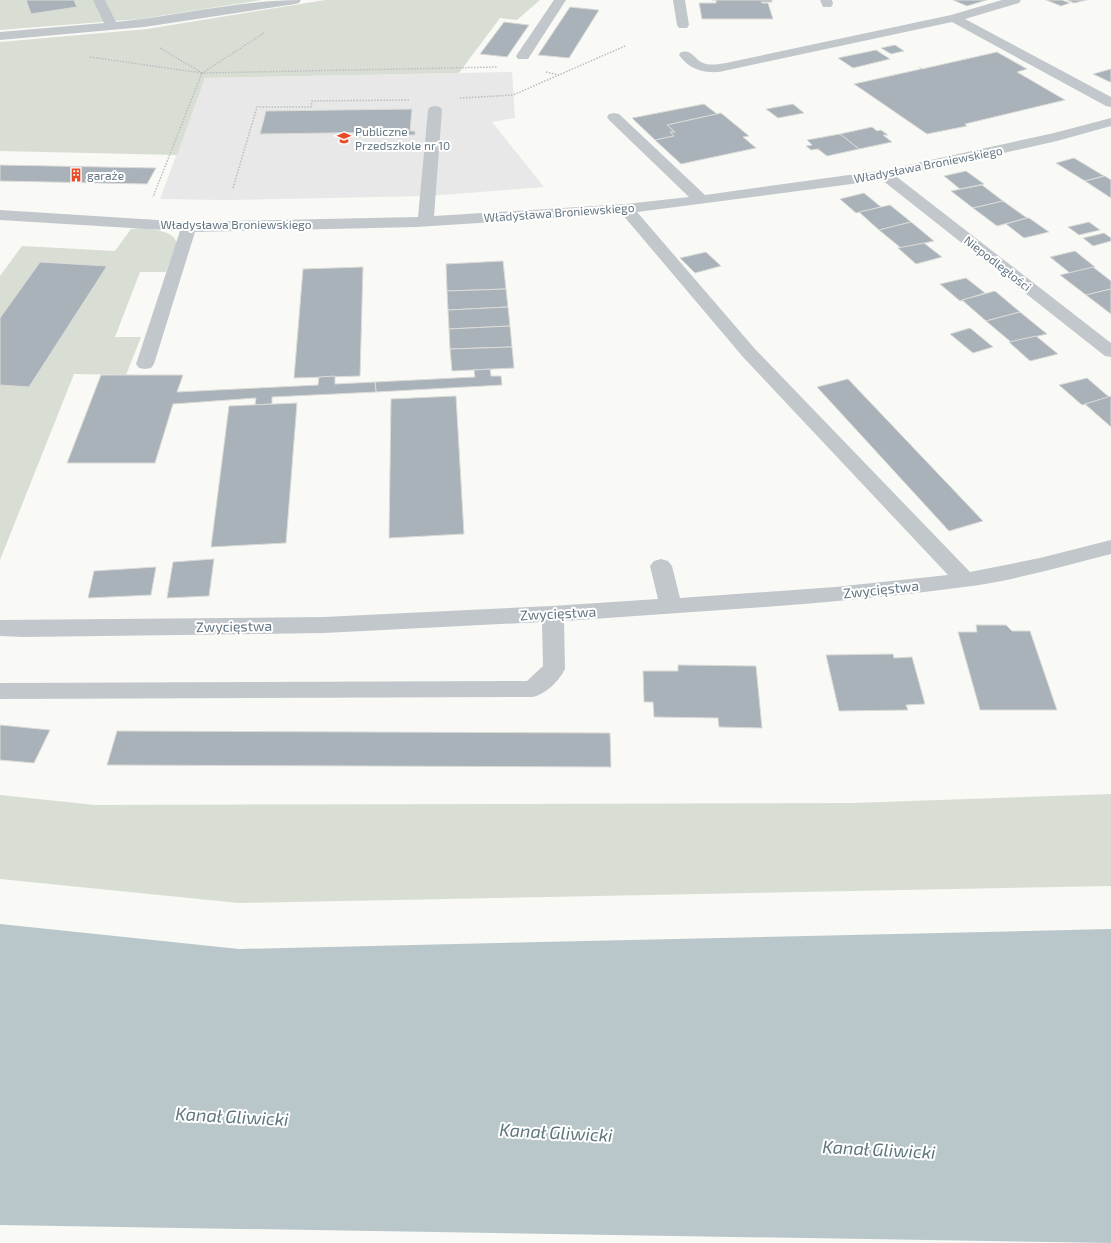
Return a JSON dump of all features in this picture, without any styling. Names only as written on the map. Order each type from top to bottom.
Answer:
[{"type":"street","points":[[99,0],[112,26]]},
{"type":"street","points":[[0,36],[144,23],[295,0]]},
{"type":"street","points":[[523,56],[560,0]]},
{"type":"street","points":[[679,0],[683,25]]},
{"type":"street","points":[[686,55],[689,61],[695,65],[705,68],[718,68],[954,18],[1015,0]]},
{"type":"street","points":[[954,18],[1111,103]]},
{"type":"street","points":[[426,221],[435,110]]},
{"type":"street","points":[[614,117],[700,200]]},
{"type":"street","name":"Władysława Broniewskiego","points":[[0,215],[189,227],[426,221],[626,209],[885,175],[1057,137],[1111,122]]},
{"type":"street","name":"Niepodległości","points":[[885,175],[1111,352]]},
{"type":"street","points":[[626,209],[749,354],[965,580]]},
{"type":"street","points":[[145,364],[189,227]]},
{"type":"street","name":"Zwycięstwa","points":[[0,628],[23,629],[324,625],[552,614],[671,606],[835,594],[965,580],[1040,565],[1111,547]]},
{"type":"street","points":[[661,566],[671,606]]},
{"type":"street","points":[[0,691],[533,689],[554,669],[552,614]]},
{"type":"path","points":[[142,224],[202,73],[268,30]]},
{"type":"path","points":[[86,56],[202,73],[505,67]]},
{"type":"path","points":[[544,72],[560,75]]},
{"type":"shaded area","points":[[0,0],[262,0],[140,19],[0,30]]},
{"type":"shaded area","points":[[325,0],[540,0],[517,20],[500,18],[459,73],[205,78],[177,155],[0,151],[0,42],[147,29]]},
{"type":"shaded area","name":"Publiczne Przedszkole nr 10","points":[[512,72],[515,118],[492,122],[544,187],[428,196],[227,200],[160,199],[205,78]]},
{"type":"shaded area","points":[[142,228],[157,230],[172,235],[177,243],[166,272],[140,272],[115,337],[141,337],[126,375],[74,374],[0,560],[0,276],[22,246],[115,251],[131,229]]},
{"type":"shaded area","points":[[1111,794],[1111,886],[239,903],[0,879],[0,795],[95,805],[853,803]]},
{"type":"water","name":"Kanał Gliwicki","points":[[0,924],[239,949],[1111,929],[1111,1243],[0,1225]]},
{"type":"building","points":[[26,0],[74,0],[77,7],[31,14]]},
{"type":"building","points":[[716,0],[772,0],[772,2],[761,2],[768,3],[773,19],[702,19],[699,3],[716,3]]},
{"type":"building","points":[[953,0],[987,0],[967,6]]},
{"type":"building","points":[[1046,0],[1062,0],[1070,3],[1061,6]]},
{"type":"building","points":[[1067,0],[1087,0],[1074,3]]},
{"type":"building","points":[[570,7],[599,10],[569,58],[538,55]]},
{"type":"building","points":[[504,22],[529,25],[507,57],[480,54]]},
{"type":"building","points":[[895,45],[904,51],[891,54],[881,48]]},
{"type":"building","points":[[876,50],[890,59],[853,68],[838,58]]},
{"type":"building","points":[[997,52],[1027,69],[1017,72],[1065,100],[965,124],[967,126],[927,134],[854,84],[921,69],[919,67],[922,69]]},
{"type":"building","points":[[1111,69],[1111,82],[1093,74]]},
{"type":"building","points":[[704,104],[717,114],[667,125],[675,132],[670,132],[674,136],[655,140],[632,118]]},
{"type":"building","points":[[793,104],[804,113],[778,118],[766,109]]},
{"type":"building","points":[[412,109],[410,131],[415,131],[415,135],[396,135],[397,132],[260,134],[266,111]]},
{"type":"building","points":[[721,113],[749,136],[743,137],[756,148],[681,164],[655,140],[674,136],[670,132],[675,132],[667,125]]},
{"type":"building","points":[[872,127],[877,131],[881,130],[888,135],[883,135],[892,142],[859,149],[840,134]]},
{"type":"building","points":[[840,134],[859,149],[827,156],[818,149],[811,150],[806,146],[812,145],[807,140]]},
{"type":"building","points":[[1074,158],[1104,176],[1085,181],[1056,163]]},
{"type":"building","name":"garaże","points":[[0,165],[156,168],[147,184],[0,181]]},
{"type":"building","points":[[966,171],[984,184],[960,189],[944,176]]},
{"type":"building","points":[[1105,176],[1111,180],[1111,198],[1085,181]]},
{"type":"building","points":[[982,185],[1003,201],[973,208],[951,191]]},
{"type":"building","points":[[864,193],[881,207],[856,213],[840,199]]},
{"type":"building","points":[[1003,201],[1027,218],[997,226],[973,208]]},
{"type":"building","points":[[890,205],[911,222],[879,230],[859,212]]},
{"type":"building","points":[[1027,218],[1049,232],[1024,238],[1006,224]]},
{"type":"building","points":[[911,222],[934,241],[901,248],[879,230]]},
{"type":"building","points":[[1089,222],[1100,230],[1079,235],[1068,227]]},
{"type":"building","points":[[1104,233],[1111,238],[1111,241],[1093,246],[1083,238]]},
{"type":"building","points":[[924,243],[942,257],[916,264],[898,248]]},
{"type":"building","points":[[1075,251],[1095,267],[1070,273],[1050,257]]},
{"type":"building","points":[[706,252],[721,266],[695,273],[680,258]]},
{"type":"building","points":[[503,261],[506,289],[447,291],[446,264]]},
{"type":"building","points":[[40,262],[107,266],[29,387],[0,385],[0,318]]},
{"type":"building","points":[[363,267],[360,376],[294,378],[303,269]]},
{"type":"building","points":[[1093,267],[1111,281],[1111,289],[1086,295],[1060,275]]},
{"type":"building","points":[[966,278],[985,293],[960,301],[940,284]]},
{"type":"building","points":[[506,289],[508,307],[448,310],[447,291]]},
{"type":"building","points":[[1111,289],[1111,314],[1086,295]]},
{"type":"building","points":[[995,291],[1020,312],[986,321],[962,300]]},
{"type":"building","points":[[508,307],[510,326],[449,329],[448,310]]},
{"type":"building","points":[[1020,312],[1047,334],[1011,342],[986,321]]},
{"type":"building","points":[[510,326],[512,347],[450,349],[449,329]]},
{"type":"building","points":[[970,328],[993,347],[973,353],[950,334]]},
{"type":"building","points":[[1036,336],[1058,354],[1030,361],[1009,342]]},
{"type":"building","points":[[512,347],[514,368],[452,371],[450,349]]},
{"type":"building","points":[[490,369],[491,376],[501,376],[502,385],[376,392],[375,382],[475,377],[474,370]]},
{"type":"building","points":[[101,375],[183,375],[177,392],[318,385],[319,377],[335,376],[335,384],[375,382],[376,392],[272,397],[272,404],[255,405],[256,398],[173,404],[155,463],[67,463]]},
{"type":"building","points":[[1087,378],[1109,397],[1082,405],[1059,385]]},
{"type":"building","points":[[848,379],[983,521],[949,531],[817,387]]},
{"type":"building","points":[[456,396],[464,534],[389,538],[391,399]]},
{"type":"building","points":[[1111,396],[1111,427],[1085,404]]},
{"type":"building","points":[[297,403],[286,543],[211,547],[229,406]]},
{"type":"building","points":[[214,559],[209,596],[167,598],[173,562]]},
{"type":"building","points":[[156,567],[151,595],[88,598],[94,571]]},
{"type":"building","points":[[976,625],[1006,625],[1012,631],[1030,631],[1057,710],[980,710],[958,632],[977,632]]},
{"type":"building","points":[[893,654],[894,658],[912,657],[925,704],[906,705],[908,710],[839,711],[826,655]]},
{"type":"building","points":[[678,665],[756,666],[762,728],[719,727],[718,718],[654,717],[653,702],[644,702],[643,671],[678,671]]},
{"type":"building","points":[[0,725],[50,730],[34,763],[0,760]]},
{"type":"building","points":[[117,731],[610,733],[611,767],[107,765]]},
{"type":"place","name":"Publiczne Przedszkole nr 10","points":[[344,138]]},
{"type":"place","name":"garaże","points":[[76,175]]}]
